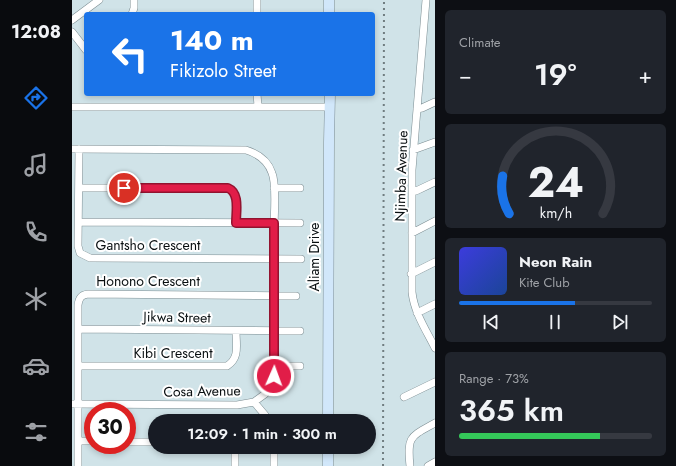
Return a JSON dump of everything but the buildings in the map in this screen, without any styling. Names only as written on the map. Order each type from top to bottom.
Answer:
[{"type":"street","points":[[72,20],[99,0]]},
{"type":"street","points":[[132,12],[134,0]]},
{"type":"street","points":[[256,12],[257,0]]},
{"type":"street","points":[[329,0],[330,12]]},
{"type":"street","name":"Njimba Avenue","points":[[426,0],[413,150],[412,298],[417,313],[434,345]]},
{"type":"street","points":[[72,32],[84,47]]},
{"type":"street","points":[[257,96],[258,106]]},
{"type":"street","name":"Aliam Drive","points":[[328,414],[328,142],[330,96]]},
{"type":"street","points":[[417,109],[435,102]]},
{"type":"street","points":[[72,107],[330,107]]},
{"type":"street","points":[[413,150],[435,142]]},
{"type":"street","name":"Gantsho Crescent","points":[[75,149],[79,188],[80,253],[90,258],[222,258],[274,260]]},
{"type":"street","name":"Cosa Avenue","points":[[75,149],[246,150],[253,152],[268,164],[273,175],[274,188],[274,376],[265,394],[254,402],[237,405],[75,404]]},
{"type":"street","points":[[412,191],[416,191],[435,182]]},
{"type":"street","points":[[79,188],[228,188],[235,194],[236,223]]},
{"type":"street","points":[[274,188],[300,188]]},
{"type":"street","points":[[412,233],[435,221]]},
{"type":"street","points":[[79,222],[300,223]]},
{"type":"street","points":[[274,260],[301,259]]},
{"type":"street","points":[[412,274],[435,262]]},
{"type":"street","name":"Honono Crescent","points":[[78,466],[78,441],[75,404],[79,366],[79,300],[84,295],[274,295]]},
{"type":"street","points":[[274,295],[296,296]]},
{"type":"street","points":[[417,313],[435,304]]},
{"type":"street","name":"Jikwa Street","points":[[79,329],[274,331]]},
{"type":"street","name":"Kibi Crescent","points":[[79,366],[227,366],[233,362],[236,356],[236,331]]},
{"type":"street","points":[[274,331],[300,331]]},
{"type":"street","points":[[274,366],[300,366]]},
{"type":"street","points":[[404,397],[435,382]]},
{"type":"street","points":[[254,402],[265,414]]},
{"type":"street","points":[[410,466],[409,446],[412,438],[415,434],[435,423]]},
{"type":"street","points":[[78,441],[84,441]]},
{"type":"street","points":[[136,442],[148,442]]},
{"type":"street","points":[[235,454],[235,466]]},
{"type":"street","points":[[274,454],[274,466]]},
{"type":"street","points":[[328,454],[328,466]]},
{"type":"street","points":[[428,466],[435,462]]},
{"type":"railway","points":[[383,466],[384,0]]},
{"type":"route","points":[[124,188],[228,188],[235,194],[236,223],[274,223],[274,376]]}]
